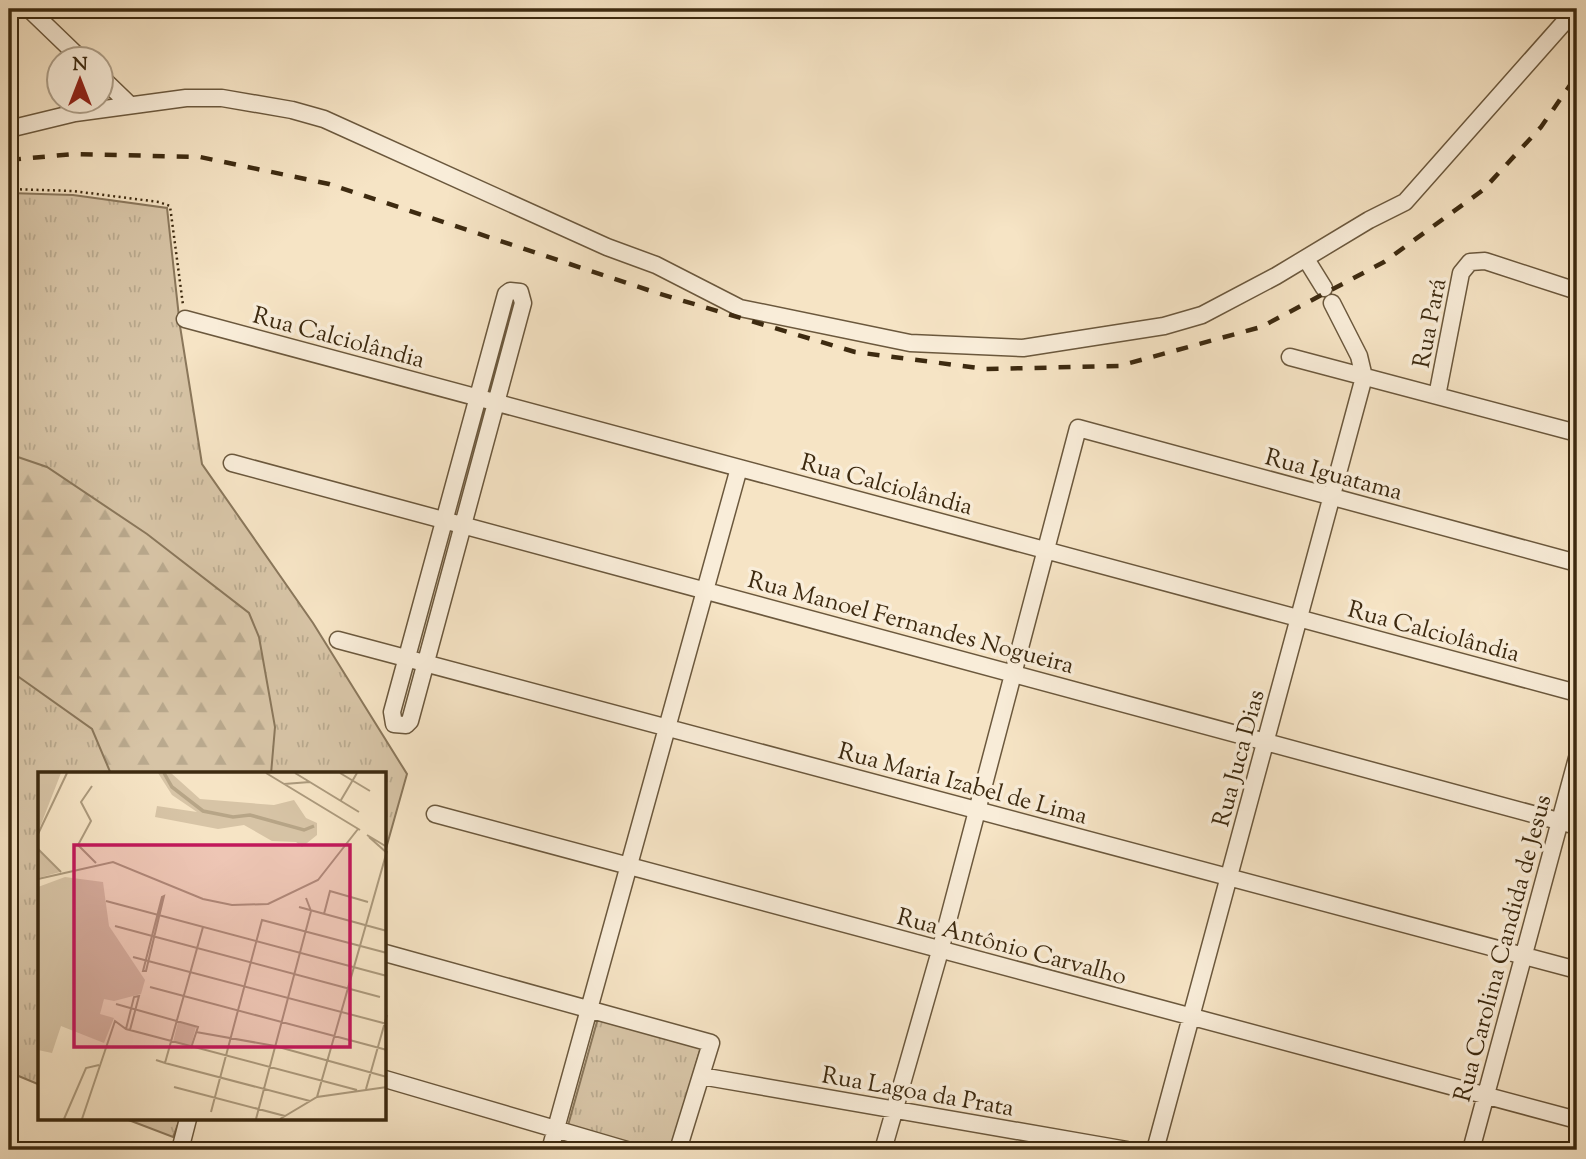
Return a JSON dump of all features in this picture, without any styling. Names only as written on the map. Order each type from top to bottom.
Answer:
[{"type":"street","points":[[29,9],[67,46]]},
{"type":"street","points":[[9,129],[75,113],[186,98],[222,98],[260,103],[324,119],[607,247],[656,265],[740,308],[910,343],[1023,348],[1164,326],[1202,315],[1405,202],[1576,9]]},
{"type":"street","points":[[116,92],[130,105]]},
{"type":"street","points":[[1306,259],[1324,288]]},
{"type":"street","name":"Rua Pará","points":[[1437,396],[1461,273],[1470,262],[1485,261],[1577,291]]},
{"type":"street","points":[[510,291],[520,292],[523,303],[497,403],[410,721],[406,725],[394,724],[391,712],[506,294],[510,291]]},
{"type":"street","points":[[1332,303],[1359,356],[1364,377]]},
{"type":"street","name":"Rua Calciolândia","points":[[185,319],[1577,693]]},
{"type":"street","points":[[1290,357],[1577,433]]},
{"type":"street","name":"Rua Juca Dias","points":[[1155,1150],[1364,377]]},
{"type":"street","name":"Rua Iguatama","points":[[1046,550],[1078,428],[1577,563]]},
{"type":"street","name":"Rua Manoel Fernandes Nogueira","points":[[232,463],[1577,826]]},
{"type":"street","points":[[550,1150],[739,468]]},
{"type":"street","points":[[883,1150],[940,951],[1046,550]]},
{"type":"street","name":"Rua Maria Izabel de Lima","points":[[338,640],[1577,970]]},
{"type":"street","name":"Rua Carolina Candida de Jesus","points":[[1471,1150],[1577,758]]},
{"type":"street","name":"Rua Antônio Carvalho","points":[[435,814],[1577,1120]]},
{"type":"street","points":[[387,954],[711,1043],[678,1150]]},
{"type":"street","name":"Rua Lagoa da Prata","points":[[701,1076],[1127,1150]]},
{"type":"street","points":[[387,1080],[627,1150]]},
{"type":"street","points":[[180,1150],[188,1120]]},
{"type":"path","points":[[9,189],[73,191],[159,202],[170,206],[185,319]]},
{"type":"green space","points":[[9,193],[73,195],[167,208],[180,326],[202,464],[313,623],[407,774],[387,845],[387,772],[38,772],[38,1084],[9,1072]]},
{"type":"green space","points":[[9,454],[47,467],[147,534],[249,613],[259,637],[275,727],[271,772],[110,772],[92,729],[9,670]]},
{"type":"green space","points":[[598,1018],[701,1047],[671,1150],[644,1150],[567,1129]]},
{"type":"green space","points":[[129,1120],[180,1120],[173,1137]]},
{"type":"railway","points":[[9,160],[73,154],[200,157],[329,184],[657,293],[855,352],[986,369],[1119,366],[1261,327],[1384,262],[1483,190],[1541,127],[1577,75]]}]
